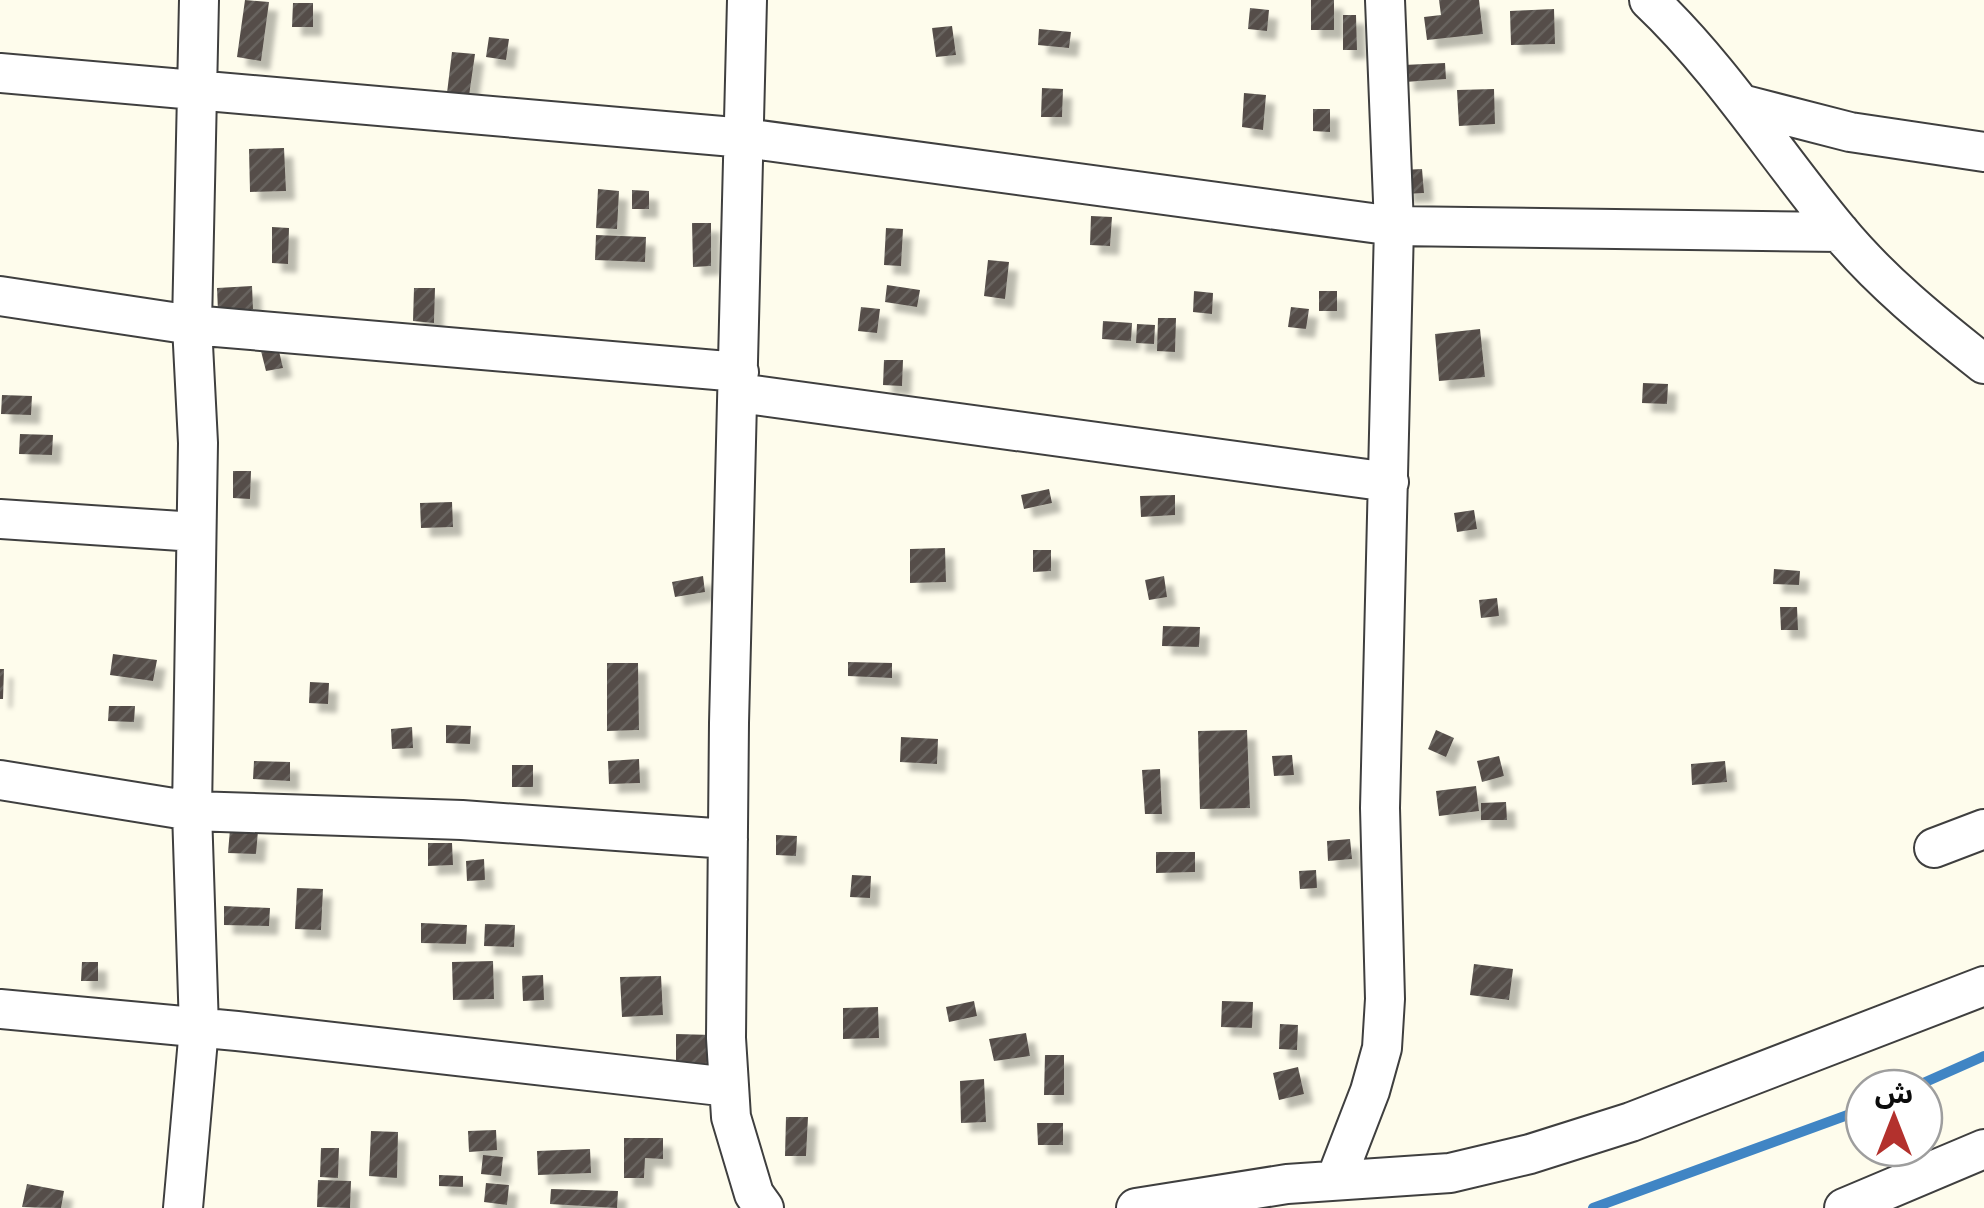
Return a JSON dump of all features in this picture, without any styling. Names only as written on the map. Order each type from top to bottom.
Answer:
[{"type":"street","points":[[183,1208],[199,1028],[192,811],[198,443],[192,325],[198,0]]},
{"type":"street","points":[[748,0],[726,1038],[736,1132],[754,1194],[764,1208]]},
{"type":"street","points":[[1336,1179],[1382,1048],[1385,999],[1380,808],[1394,226],[1385,0]]},
{"type":"street","points":[[1649,0],[1741,104],[1840,232],[1918,312],[1984,364]]},
{"type":"street","points":[[0,73],[744,138],[1394,226],[1840,232]]},
{"type":"street","points":[[1741,104],[1850,132],[1984,152]]},
{"type":"street","points":[[0,296],[192,325],[739,383],[1389,482]]},
{"type":"street","points":[[0,518],[196,532]]},
{"type":"street","points":[[0,780],[192,811],[462,820],[728,839]]},
{"type":"street","points":[[1934,848],[1984,829]]},
{"type":"street","points":[[1136,1208],[1336,1179],[1450,1173],[1530,1154],[1631,1122],[1984,986]]},
{"type":"street","points":[[0,1009],[729,1088]]},
{"type":"street","points":[[1844,1208],[1984,1150]]},
{"type":"building","points":[[245,0],[269,2],[261,61],[237,57]]},
{"type":"building","points":[[1311,0],[1334,0],[1334,30],[1311,30]]},
{"type":"building","points":[[1439,0],[1479,0],[1483,34],[1427,40],[1424,17],[1441,15]]},
{"type":"building","points":[[293,3],[313,3],[313,27],[292,27]]},
{"type":"building","points":[[1250,8],[1269,10],[1267,31],[1248,29]]},
{"type":"building","points":[[1554,9],[1555,44],[1511,45],[1510,11]]},
{"type":"building","points":[[1343,15],[1356,15],[1357,50],[1343,50]]},
{"type":"building","points":[[952,26],[956,55],[936,57],[932,28]]},
{"type":"building","points":[[1039,29],[1071,32],[1069,48],[1038,45]]},
{"type":"building","points":[[489,37],[509,39],[506,60],[486,57]]},
{"type":"building","points":[[452,52],[475,54],[469,96],[447,93]]},
{"type":"building","points":[[1445,63],[1446,79],[1405,82],[1404,65]]},
{"type":"building","points":[[1042,88],[1063,89],[1062,117],[1041,117]]},
{"type":"building","points":[[1494,89],[1495,124],[1459,126],[1457,90]]},
{"type":"building","points":[[1244,93],[1266,95],[1263,130],[1242,127]]},
{"type":"building","points":[[1313,109],[1330,109],[1330,132],[1313,131]]},
{"type":"building","points":[[284,148],[286,191],[250,192],[249,149]]},
{"type":"building","points":[[1422,169],[1424,193],[1404,194],[1402,170]]},
{"type":"building","points":[[598,189],[619,191],[617,229],[596,228]]},
{"type":"building","points":[[632,190],[649,191],[649,209],[632,209]]},
{"type":"building","points":[[1091,216],[1112,217],[1110,246],[1090,245]]},
{"type":"building","points":[[692,223],[711,223],[711,266],[693,267]]},
{"type":"building","points":[[272,227],[289,228],[288,264],[272,263]]},
{"type":"building","points":[[886,228],[903,229],[901,266],[884,265]]},
{"type":"building","points":[[596,235],[646,237],[645,262],[595,260]]},
{"type":"building","points":[[988,260],[1009,262],[1005,299],[984,296]]},
{"type":"building","points":[[887,285],[920,290],[917,307],[885,302]]},
{"type":"building","points":[[252,286],[253,309],[218,311],[217,288]]},
{"type":"building","points":[[414,288],[435,288],[434,323],[413,321]]},
{"type":"building","points":[[1194,291],[1213,293],[1212,314],[1193,312]]},
{"type":"building","points":[[1319,291],[1337,291],[1337,311],[1319,311]]},
{"type":"building","points":[[861,307],[880,309],[877,333],[858,331]]},
{"type":"building","points":[[1291,307],[1309,309],[1306,329],[1288,327]]},
{"type":"building","points":[[1158,318],[1176,318],[1175,352],[1157,351]]},
{"type":"building","points":[[1103,321],[1132,323],[1131,341],[1102,339]]},
{"type":"building","points":[[1137,324],[1155,325],[1154,344],[1136,343]]},
{"type":"building","points":[[1480,329],[1485,377],[1439,381],[1435,334]]},
{"type":"building","points":[[278,347],[283,368],[266,371],[261,351]]},
{"type":"building","points":[[884,360],[903,360],[902,386],[883,385]]},
{"type":"building","points":[[1643,383],[1668,384],[1667,404],[1642,403]]},
{"type":"building","points":[[2,395],[32,396],[31,415],[1,414]]},
{"type":"building","points":[[20,434],[53,435],[52,455],[19,454]]},
{"type":"building","points":[[233,471],[251,471],[250,499],[233,498]]},
{"type":"building","points":[[1049,489],[1052,503],[1024,509],[1021,495]]},
{"type":"building","points":[[1175,495],[1175,515],[1141,517],[1140,496]]},
{"type":"building","points":[[452,502],[453,527],[421,528],[420,503]]},
{"type":"building","points":[[1474,510],[1477,529],[1457,532],[1454,513]]},
{"type":"building","points":[[945,548],[946,582],[910,583],[910,549]]},
{"type":"building","points":[[1033,550],[1051,550],[1051,571],[1033,572]]},
{"type":"building","points":[[1774,569],[1800,571],[1799,585],[1773,584]]},
{"type":"building","points":[[703,576],[705,592],[675,597],[672,582]]},
{"type":"building","points":[[1164,576],[1167,597],[1149,600],[1145,580]]},
{"type":"building","points":[[1497,598],[1499,616],[1481,618],[1479,600]]},
{"type":"building","points":[[1780,607],[1797,607],[1798,630],[1781,630]]},
{"type":"building","points":[[1163,626],[1200,627],[1199,647],[1162,646]]},
{"type":"building","points":[[113,654],[157,660],[153,681],[110,675]]},
{"type":"building","points":[[848,662],[892,663],[892,678],[848,676]]},
{"type":"building","points":[[607,663],[638,663],[639,730],[607,731]]},
{"type":"building","points":[[0,669],[4,669],[3,699],[0,699]]},
{"type":"building","points":[[310,682],[329,683],[328,704],[309,703]]},
{"type":"building","points":[[109,706],[135,706],[134,722],[108,721]]},
{"type":"building","points":[[446,725],[471,726],[470,744],[446,743]]},
{"type":"building","points":[[412,727],[413,748],[392,749],[391,729]]},
{"type":"building","points":[[1247,730],[1250,808],[1200,809],[1198,731]]},
{"type":"building","points":[[1436,730],[1454,738],[1446,757],[1428,749]]},
{"type":"building","points":[[901,737],[938,739],[937,764],[900,762]]},
{"type":"building","points":[[1292,755],[1294,775],[1274,776],[1272,756]]},
{"type":"building","points":[[1499,756],[1504,776],[1482,782],[1477,761]]},
{"type":"building","points":[[639,759],[640,783],[609,784],[608,761]]},
{"type":"building","points":[[254,761],[290,762],[290,781],[253,779]]},
{"type":"building","points":[[1725,761],[1727,782],[1692,785],[1691,764]]},
{"type":"building","points":[[512,765],[533,765],[533,787],[512,787]]},
{"type":"building","points":[[1160,769],[1162,814],[1145,814],[1142,770]]},
{"type":"building","points":[[1476,786],[1479,811],[1439,816],[1436,791]]},
{"type":"building","points":[[1506,802],[1507,820],[1481,820],[1481,803]]},
{"type":"building","points":[[230,829],[258,831],[256,854],[228,853]]},
{"type":"building","points":[[776,835],[797,836],[796,856],[776,855]]},
{"type":"building","points":[[1350,839],[1352,859],[1328,861],[1327,841]]},
{"type":"building","points":[[428,843],[452,843],[453,865],[428,866]]},
{"type":"building","points":[[1156,852],[1195,852],[1195,872],[1156,873]]},
{"type":"building","points":[[484,859],[485,880],[467,881],[466,861]]},
{"type":"building","points":[[1316,870],[1317,888],[1300,889],[1299,871]]},
{"type":"building","points":[[852,875],[871,876],[870,898],[850,897]]},
{"type":"building","points":[[297,888],[323,889],[321,930],[295,929]]},
{"type":"building","points":[[224,906],[270,908],[269,926],[224,925]]},
{"type":"building","points":[[421,923],[467,925],[466,944],[421,943]]},
{"type":"building","points":[[485,924],[515,925],[514,947],[484,946]]},
{"type":"building","points":[[493,961],[494,999],[453,1000],[452,962]]},
{"type":"building","points":[[82,962],[98,962],[98,981],[81,981]]},
{"type":"building","points":[[1474,964],[1513,969],[1509,1000],[1470,995]]},
{"type":"building","points":[[543,975],[544,1000],[523,1001],[522,976]]},
{"type":"building","points":[[661,976],[663,1015],[622,1017],[620,977]]},
{"type":"building","points":[[974,1001],[977,1016],[949,1022],[946,1007]]},
{"type":"building","points":[[1222,1001],[1253,1002],[1252,1028],[1221,1027]]},
{"type":"building","points":[[878,1007],[879,1038],[843,1039],[843,1008]]},
{"type":"building","points":[[1280,1024],[1298,1025],[1297,1050],[1279,1049]]},
{"type":"building","points":[[1026,1033],[1030,1056],[994,1061],[989,1039]]},
{"type":"building","points":[[676,1034],[712,1035],[711,1073],[676,1073]]},
{"type":"building","points":[[1045,1055],[1064,1055],[1064,1095],[1044,1095]]},
{"type":"building","points":[[1298,1067],[1304,1094],[1279,1100],[1273,1073]]},
{"type":"building","points":[[984,1079],[986,1122],[961,1123],[960,1081]]},
{"type":"building","points":[[786,1117],[808,1117],[806,1156],[785,1156]]},
{"type":"building","points":[[1037,1123],[1063,1123],[1063,1145],[1038,1145]]},
{"type":"building","points":[[496,1130],[497,1150],[469,1152],[468,1131]]},
{"type":"building","points":[[371,1131],[398,1132],[397,1178],[369,1176]]},
{"type":"building","points":[[624,1138],[663,1138],[663,1159],[645,1158],[644,1178],[624,1178]]},
{"type":"building","points":[[321,1148],[339,1148],[338,1178],[320,1177]]},
{"type":"building","points":[[590,1149],[591,1173],[538,1175],[537,1151]]},
{"type":"building","points":[[483,1155],[503,1157],[501,1176],[481,1174]]},
{"type":"building","points":[[439,1175],[463,1176],[463,1187],[439,1186]]},
{"type":"building","points":[[318,1180],[351,1181],[350,1208],[317,1207]]},
{"type":"building","points":[[486,1183],[509,1185],[507,1205],[484,1202]]},
{"type":"building","points":[[27,1184],[64,1191],[61,1208],[22,1207]]},
{"type":"building","points":[[551,1189],[618,1191],[617,1208],[550,1204]]},
{"type":"waterway","points":[[1944,1074],[1984,1056]]},
{"type":"waterway","points":[[1593,1208],[1844,1116]]}]
